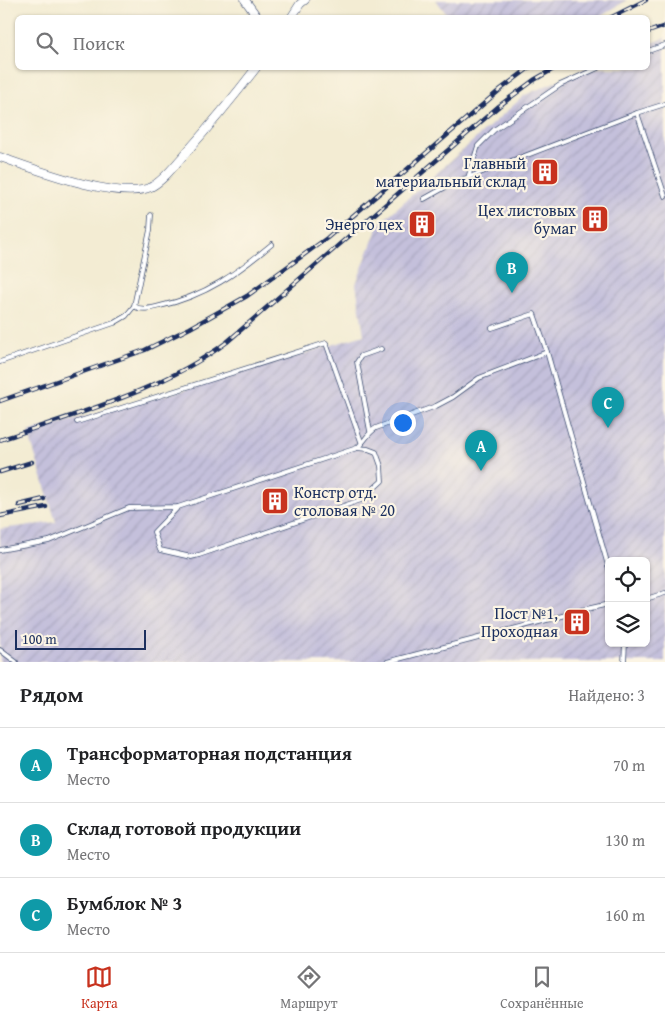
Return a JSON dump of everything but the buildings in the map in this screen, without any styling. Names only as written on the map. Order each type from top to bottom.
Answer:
[{"type":"street","points":[[245,0],[256,15]]},
{"type":"street","points":[[293,15],[305,0]]},
{"type":"street","points":[[0,157],[57,176],[106,188],[134,191],[150,187],[162,180],[218,118],[254,70]]},
{"type":"lane","points":[[650,50],[665,45]]},
{"type":"lane","points":[[468,178],[478,146],[494,130],[560,85],[594,70]]},
{"type":"lane","points":[[424,199],[451,184],[665,104]]},
{"type":"lane","points":[[637,113],[665,196]]},
{"type":"lane","points":[[0,362],[114,323],[126,316],[134,306],[150,230],[151,215]]},
{"type":"lane","points":[[134,306],[138,309],[154,308],[180,302],[199,294],[246,266],[272,244]]},
{"type":"lane","points":[[492,328],[534,314],[606,557]]},
{"type":"lane","points":[[77,422],[326,342],[362,444]]},
{"type":"lane","points":[[370,431],[356,362],[362,356],[381,349]]},
{"type":"lane","points":[[0,550],[49,541],[129,508],[178,507],[357,448],[362,444],[370,431],[436,406],[453,397],[479,378],[546,352]]},
{"type":"lane","points":[[178,507],[154,532],[160,550],[191,557],[198,555],[361,500],[382,481],[381,466],[376,452],[357,448]]},
{"type":"lane","points":[[650,598],[665,593]]},
{"type":"lane","points":[[582,610],[605,605]]},
{"type":"lane","points":[[387,662],[566,615]]},
{"type":"lane","points":[[624,662],[625,647]]},
{"type":"lane","points":[[0,650],[16,662]]},
{"type":"shaded area","points":[[436,0],[627,0],[603,15],[447,15]]},
{"type":"shaded area","points":[[665,38],[665,662],[0,662],[0,529],[56,522],[28,432],[196,387],[364,335],[356,284],[379,224],[525,95],[581,70],[650,70],[650,43]]},
{"type":"railway","points":[[616,15],[646,0]]},
{"type":"railway","points":[[650,31],[665,26]]},
{"type":"railway","points":[[0,401],[145,350],[190,328],[247,296],[327,238],[501,89],[526,70]]},
{"type":"railway","points":[[0,440],[117,400],[146,388],[174,375],[227,342],[499,106],[534,80],[552,70]]},
{"type":"railway","points":[[0,472],[32,462]]},
{"type":"railway","points":[[19,505],[44,499]]},
{"type":"railway","points":[[0,516],[46,507]]},
{"type":"place","name":"Главный материальный склад","points":[[545,172]]},
{"type":"place","name":"Цех листовых бумаг","points":[[595,219]]},
{"type":"place","name":"Энерго цех","points":[[422,224]]},
{"type":"place","name":"Склад готовой продукции","points":[[512,293]]},
{"type":"place","name":"Бумблок № 3","points":[[608,428]]},
{"type":"place","name":"Трансформаторная подстанция","points":[[481,471]]},
{"type":"place","name":"Констр отд. столовая № 20","points":[[275,501]]},
{"type":"place","name":"Пост №1, Проходная","points":[[577,622]]}]
